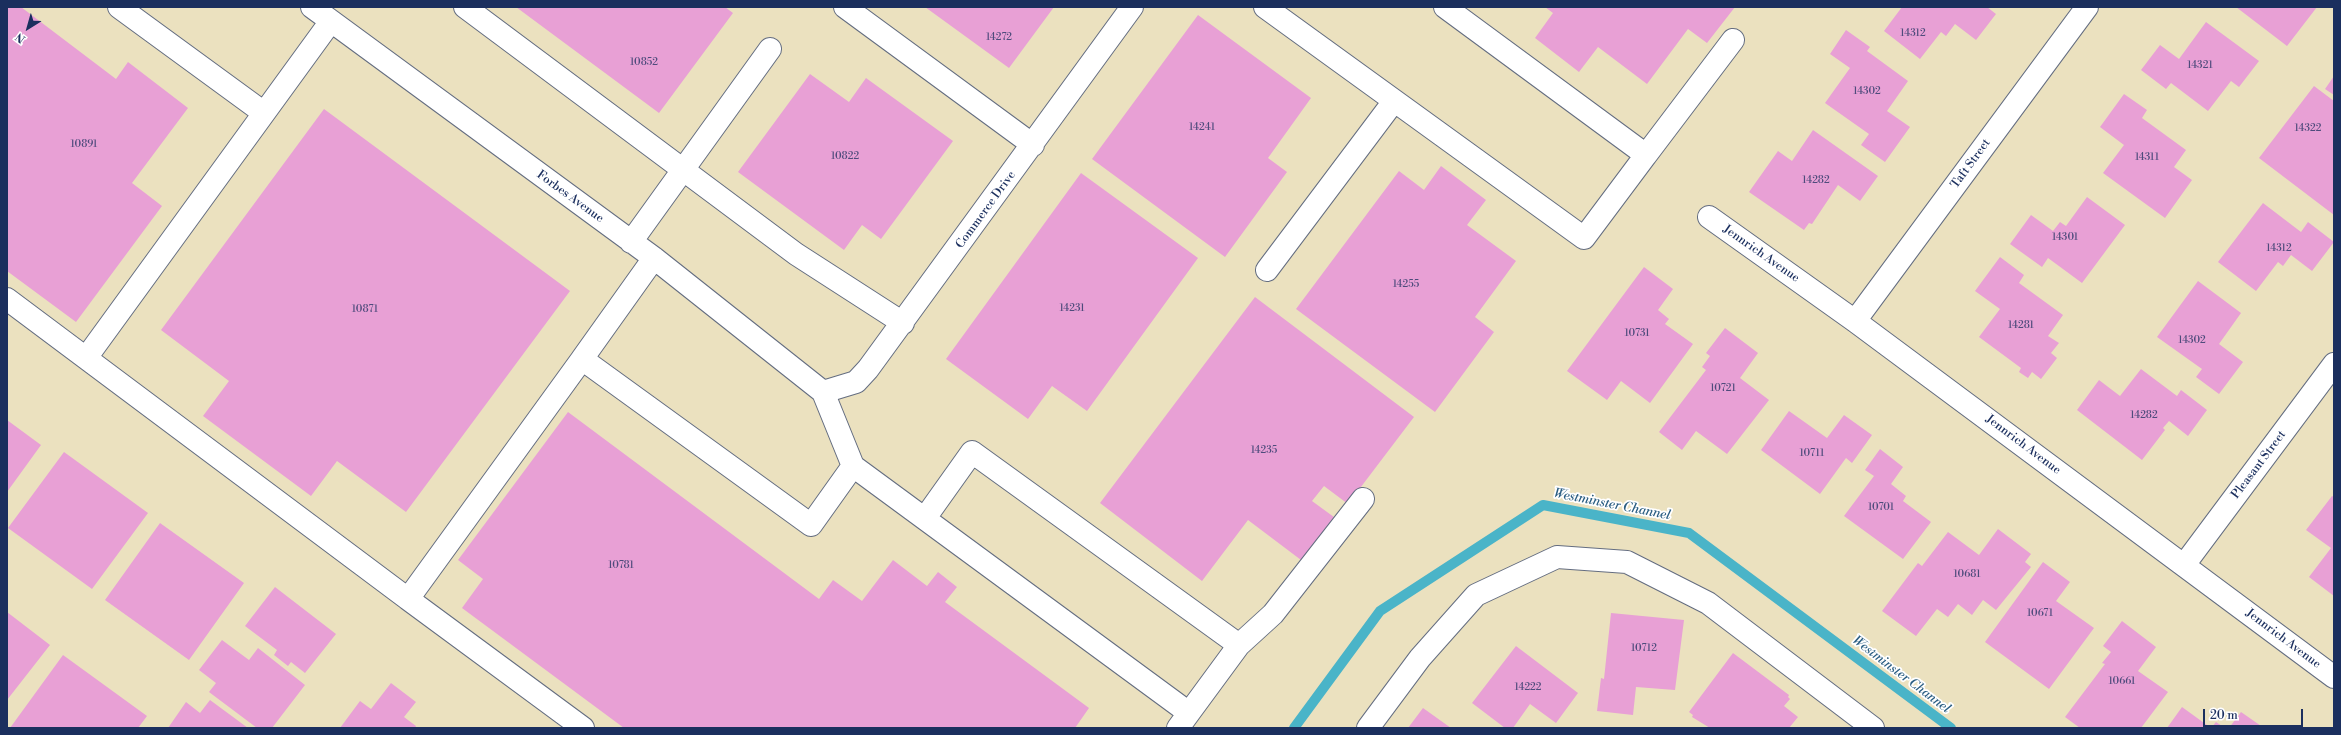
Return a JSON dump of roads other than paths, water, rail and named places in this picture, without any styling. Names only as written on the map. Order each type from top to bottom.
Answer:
[{"type":"street","points":[[119,7],[264,113]]},
{"type":"street","name":"Forbes Avenue","points":[[313,7],[654,258],[823,392]]},
{"type":"street","points":[[465,7],[796,254],[903,323]]},
{"type":"street","points":[[845,7],[1033,145]]},
{"type":"street","name":"Commerce Drive","points":[[823,392],[856,382],[903,323],[1132,7]]},
{"type":"street","points":[[1265,7],[1584,238],[1733,40]]},
{"type":"street","name":"Taft Street","points":[[1855,321],[2087,7]]},
{"type":"street","points":[[1451,9],[1646,155]]},
{"type":"street","points":[[86,358],[331,21]]},
{"type":"street","points":[[631,242],[770,49]]},
{"type":"street","points":[[1267,270],[1394,101]]},
{"type":"street","name":"Jennrich Avenue","points":[[1709,217],[1855,321],[2334,677]]},
{"type":"street","points":[[408,599],[654,258]]},
{"type":"street","points":[[7,299],[583,728]]},
{"type":"street","points":[[582,358],[811,525],[853,466]]},
{"type":"street","name":"Pleasant Street","points":[[2184,565],[2334,364]]},
{"type":"street","points":[[823,392],[853,466],[925,518],[1184,720],[1239,645],[1273,614],[1363,499]]},
{"type":"street","points":[[925,518],[972,452],[1239,645]]},
{"type":"street","points":[[1368,728],[1420,658],[1476,595],[1557,557],[1627,562],[1708,603],[1873,728]]},
{"type":"waterway","name":"Westminster Channel","points":[[1294,728],[1380,611],[1543,505],[1689,533],[1951,728]]}]
